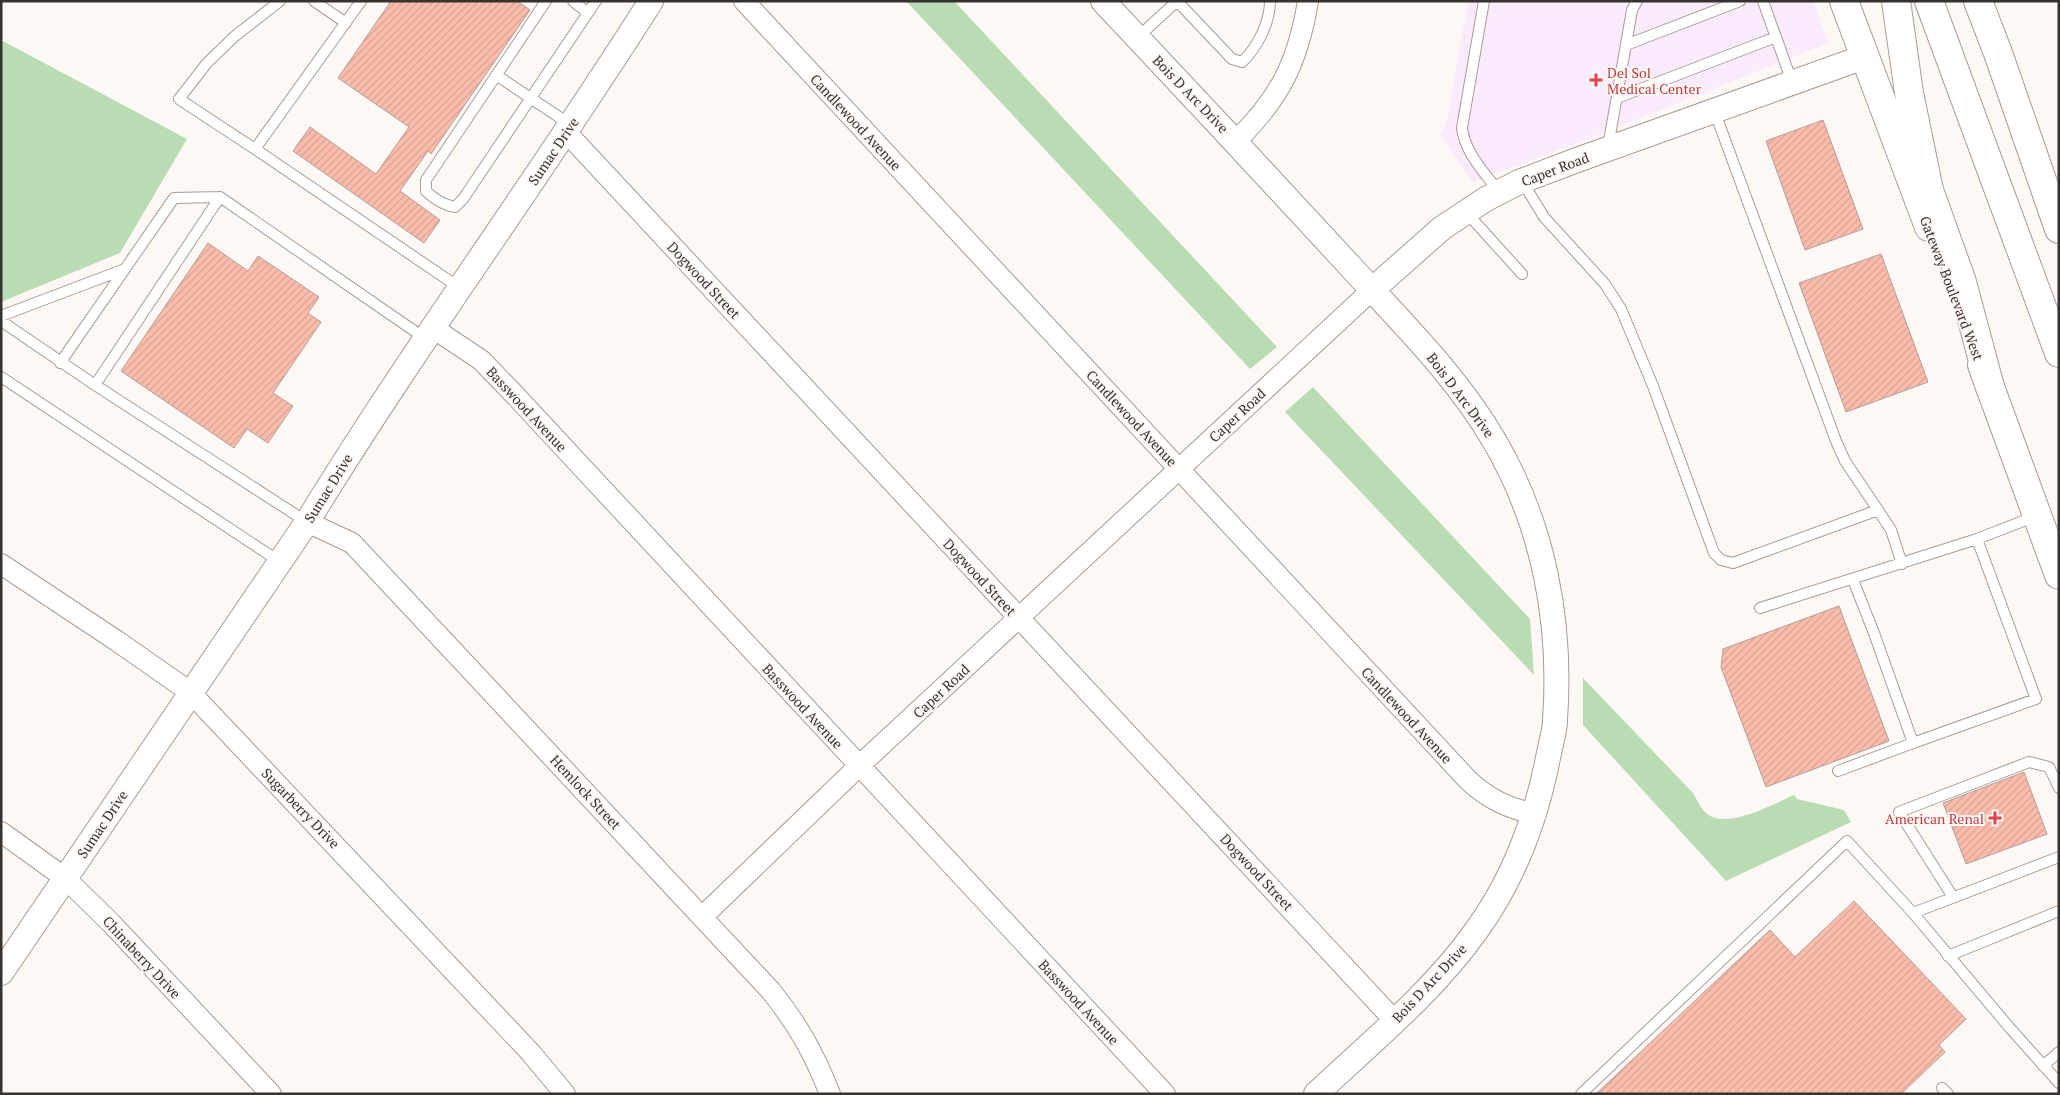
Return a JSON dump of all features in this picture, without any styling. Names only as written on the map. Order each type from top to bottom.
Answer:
[{"type":"main road","name":"Gateway Boulevard West","points":[[1844,1],[2059,575]]},
{"type":"main road","points":[[1896,1],[1910,93],[1929,190],[1962,282],[1990,387]]},
{"type":"main road","points":[[1929,1],[2059,353]]},
{"type":"main road","points":[[1978,1],[2059,228]]},
{"type":"main road","points":[[1998,53],[2059,181]]},
{"type":"street","name":"Sumac Drive","points":[[1,972],[307,522],[341,466],[429,333],[569,129],[651,1]]},
{"type":"street","name":"Candlewood Avenue","points":[[744,1],[1468,780],[1492,799],[1512,809],[1534,814]]},
{"type":"street","name":"Bois D Arc Drive","points":[[1102,1],[1236,141],[1433,356],[1470,403],[1495,441],[1518,486],[1546,567],[1553,610],[1556,657],[1555,722],[1545,775],[1524,841],[1498,897],[1476,932],[1446,968],[1316,1094]]},
{"type":"street","points":[[1236,141],[1258,120],[1276,94],[1291,67],[1301,38],[1308,1]]},
{"type":"street","name":"Caper Road","points":[[702,917],[859,766],[1179,468],[1442,228],[1499,192],[1522,181],[1608,148],[1864,57]]},
{"type":"street","name":"Dogwood Street","points":[[569,129],[1018,618],[1394,1020]]},
{"type":"street","name":"Basswood Avenue","points":[[429,333],[481,360],[1165,1094]]},
{"type":"street","name":"Hemlock Street","points":[[307,522],[352,543],[772,990],[796,1023],[817,1061],[830,1094]]},
{"type":"street","name":"Sugarberry Drive","points":[[1,564],[190,692],[510,1030],[564,1094]]},
{"type":"street","name":"Chinaberry Drive","points":[[1,832],[65,878],[112,924],[271,1094]]},
{"type":"lane","points":[[280,1],[235,36],[207,63],[179,99],[460,288]]},
{"type":"lane","points":[[314,1],[346,23]]},
{"type":"lane","points":[[255,149],[361,1]]},
{"type":"lane","points":[[546,1],[426,180],[426,191],[432,197],[448,206],[455,207],[463,199],[596,1]]},
{"type":"lane","points":[[572,1],[588,13]]},
{"type":"lane","points":[[1137,38],[1177,2],[1232,59],[1242,62],[1252,53],[1268,18],[1270,1]]},
{"type":"lane","points":[[1484,1],[1462,128],[1463,142],[1499,192]]},
{"type":"lane","points":[[1608,148],[1632,10],[1637,1]]},
{"type":"lane","points":[[1626,45],[1740,1]]},
{"type":"lane","points":[[1763,1],[1792,82]]},
{"type":"lane","points":[[1617,98],[1776,37]]},
{"type":"lane","points":[[496,75],[531,97],[569,129]]},
{"type":"lane","points":[[1714,110],[1836,441],[1845,461],[1891,530],[1902,564]]},
{"type":"lane","points":[[1522,181],[1544,217],[1605,284],[1620,309],[1653,386],[1708,541],[1714,553],[1721,560],[1734,562],[1878,510]]},
{"type":"lane","points":[[95,385],[220,197]]},
{"type":"lane","points":[[60,363],[174,198],[220,197],[429,333]]},
{"type":"lane","points":[[1466,212],[1522,274]]},
{"type":"lane","points":[[1,316],[125,269]]},
{"type":"lane","points":[[1,321],[60,363],[307,522]]},
{"type":"lane","points":[[1,377],[280,562]]},
{"type":"lane","points":[[1760,608],[1902,564],[1977,539],[2037,516]]},
{"type":"lane","points":[[1838,771],[2036,699],[1977,539]]},
{"type":"lane","points":[[1853,580],[1913,743]]},
{"type":"lane","points":[[1953,897],[1899,812],[2029,762],[2049,767],[2059,788]]},
{"type":"lane","points":[[1581,1094],[1847,841],[1913,913],[2059,1083]]},
{"type":"lane","points":[[1913,913],[2059,857]]},
{"type":"lane","points":[[1948,956],[2059,910]]},
{"type":"lane","points":[[2043,1066],[2059,1052]]},
{"type":"shaded area","name":"Del Sol Medical Center","points":[[1468,1],[1813,1],[1828,43],[1593,137],[1473,182],[1440,136],[1448,116]]},
{"type":"green space","points":[[906,1],[954,1],[1277,347],[1250,369]]},
{"type":"green space","points":[[1,40],[187,139],[120,253],[1,302]]},
{"type":"green space","points":[[1313,387],[1530,619],[1534,675],[1285,412]]},
{"type":"green space","points":[[1583,678],[1693,793],[1704,811],[1714,818],[1737,818],[1794,795],[1797,799],[1844,810],[1851,822],[1726,881],[1583,725]]},
{"type":"building","points":[[391,1],[517,1],[530,10],[431,154],[428,151],[400,191],[440,220],[424,243],[293,151],[310,127],[376,174],[409,127],[338,78]]},
{"type":"building","points":[[1823,120],[1863,229],[1805,250],[1766,141]]},
{"type":"building","points":[[208,243],[248,271],[258,256],[319,297],[308,313],[321,322],[273,393],[293,406],[268,443],[247,429],[234,448],[121,371]]},
{"type":"building","points":[[1881,254],[1928,382],[1846,412],[1799,283]]},
{"type":"building","points":[[1839,606],[1889,741],[1766,787],[1721,667],[1723,649]]},
{"type":"building","name":"American Renal","points":[[2024,772],[2047,834],[1966,864],[1943,803]]},
{"type":"building","points":[[1854,901],[1966,1019],[1939,1045],[1945,1052],[1901,1094],[1596,1094],[1770,930],[1795,957]]},
{"type":"place","name":"Del Sol Medical Center","points":[[1596,80]]},
{"type":"place","name":"American Renal","points":[[1995,818]]}]
